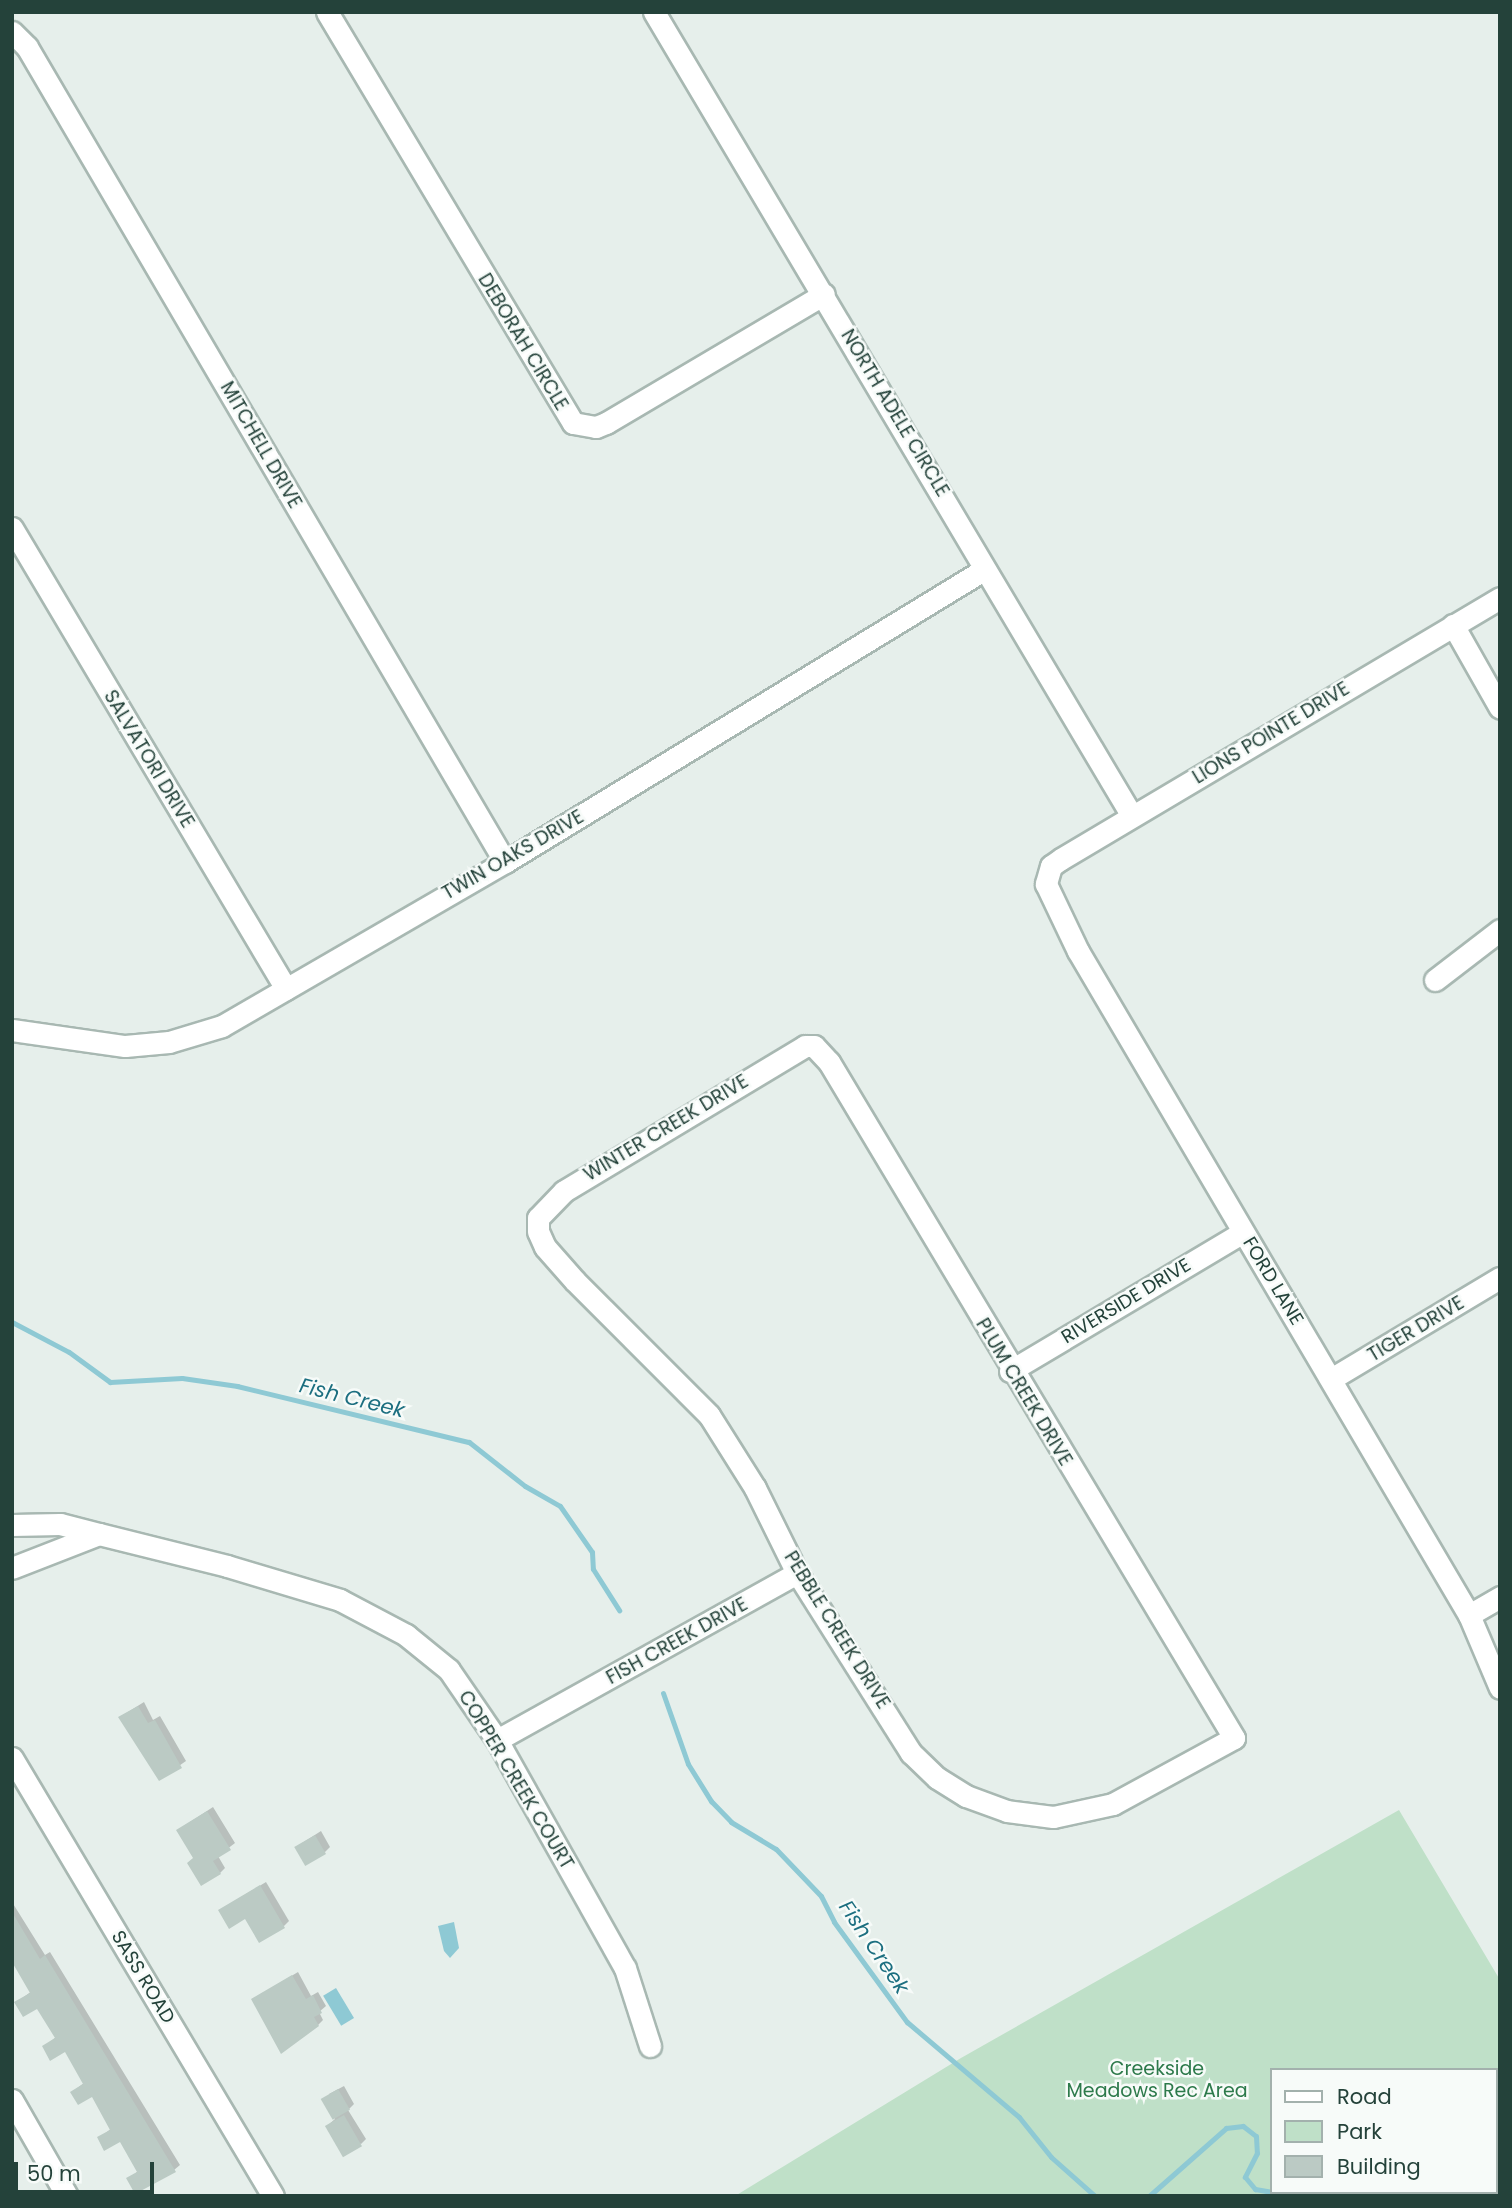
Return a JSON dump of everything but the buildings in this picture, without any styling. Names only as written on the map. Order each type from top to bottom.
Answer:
[{"type":"street","name":"DEBORAH CIRCLE","points":[[327,12],[573,423],[596,427],[607,423],[824,294]]},
{"type":"street","name":"NORTH ADELE CIRCLE","points":[[654,12],[1132,816]]},
{"type":"street","name":"MITCHELL DRIVE","points":[[12,32],[27,47],[505,862]]},
{"type":"street","name":"SALVATORI DRIVE","points":[[12,528],[286,989]]},
{"type":"street","name":"TWIN OAKS DRIVE","points":[[12,1030],[108,1046],[169,1042],[222,1026],[505,862],[985,569]]},
{"type":"street","name":"LIONS POINTE DRIVE","points":[[1046,875],[1061,859],[1500,598]]},
{"type":"street","points":[[1452,625],[1500,708]]},
{"type":"street","name":"FORD LANE","points":[[1046,875],[1048,893],[1078,951],[1469,1615],[1500,1688]]},
{"type":"street","points":[[1435,980],[1500,930]]},
{"type":"street","name":"WINTER CREEK DRIVE","points":[[538,1231],[541,1214],[564,1191],[790,1052],[814,1046]]},
{"type":"street","name":"PLUM CREEK DRIVE","points":[[814,1046],[834,1071],[1010,1371],[1234,1738]]},
{"type":"street","name":"PEBBLE CREEK DRIVE","points":[[538,1231],[575,1281],[709,1416],[755,1488],[797,1573],[911,1753],[937,1778],[967,1796],[1007,1811],[1053,1817],[1087,1812],[1113,1804],[1234,1738]]},
{"type":"street","name":"RIVERSIDE DRIVE","points":[[1010,1371],[1243,1232]]},
{"type":"street","name":"TIGER DRIVE","points":[[1331,1379],[1500,1278]]},
{"type":"street","name":"COPPER CREEK COURT","points":[[12,1525],[60,1524],[227,1566],[374,1615],[449,1670],[497,1740],[625,1968],[650,2046]]},
{"type":"street","points":[[12,1569],[99,1534]]},
{"type":"street","name":"FISH CREEK DRIVE","points":[[497,1740],[797,1573]]},
{"type":"street","points":[[1469,1615],[1500,1597]]},
{"type":"street","name":"SASS ROAD","points":[[12,1758],[273,2196]]},
{"type":"street","points":[[12,2100],[67,2196]]},
{"type":"green space","name":"Creekside Meadows Rec Area","points":[[1399,1810],[1500,1980],[1500,2196],[735,2196],[961,2058]]},
{"type":"water","points":[[454,1922],[459,1948],[450,1958],[444,1951],[438,1926]]},
{"type":"water","points":[[336,1988],[354,2018],[341,2026],[323,1996]]},
{"type":"waterway","name":"Fish Creek","points":[[12,1322],[69,1352],[110,1382],[182,1378],[237,1386],[469,1442],[525,1486],[560,1506],[592,1552],[593,1569],[619,1610]]},
{"type":"waterway","name":"Fish Creek","points":[[663,1693],[688,1764],[711,1801],[731,1822],[776,1849],[821,1896],[834,1922],[907,2022],[1019,2117],[1051,2157],[1095,2196]]},
{"type":"waterway","name":"Fish Creek","points":[[1149,2196],[1226,2128],[1243,2126],[1256,2136],[1257,2153],[1245,2177],[1255,2189],[1270,2192]]},
{"type":"waterway","name":"Fish Creek","points":[[1285,2194],[1297,2196]]}]
